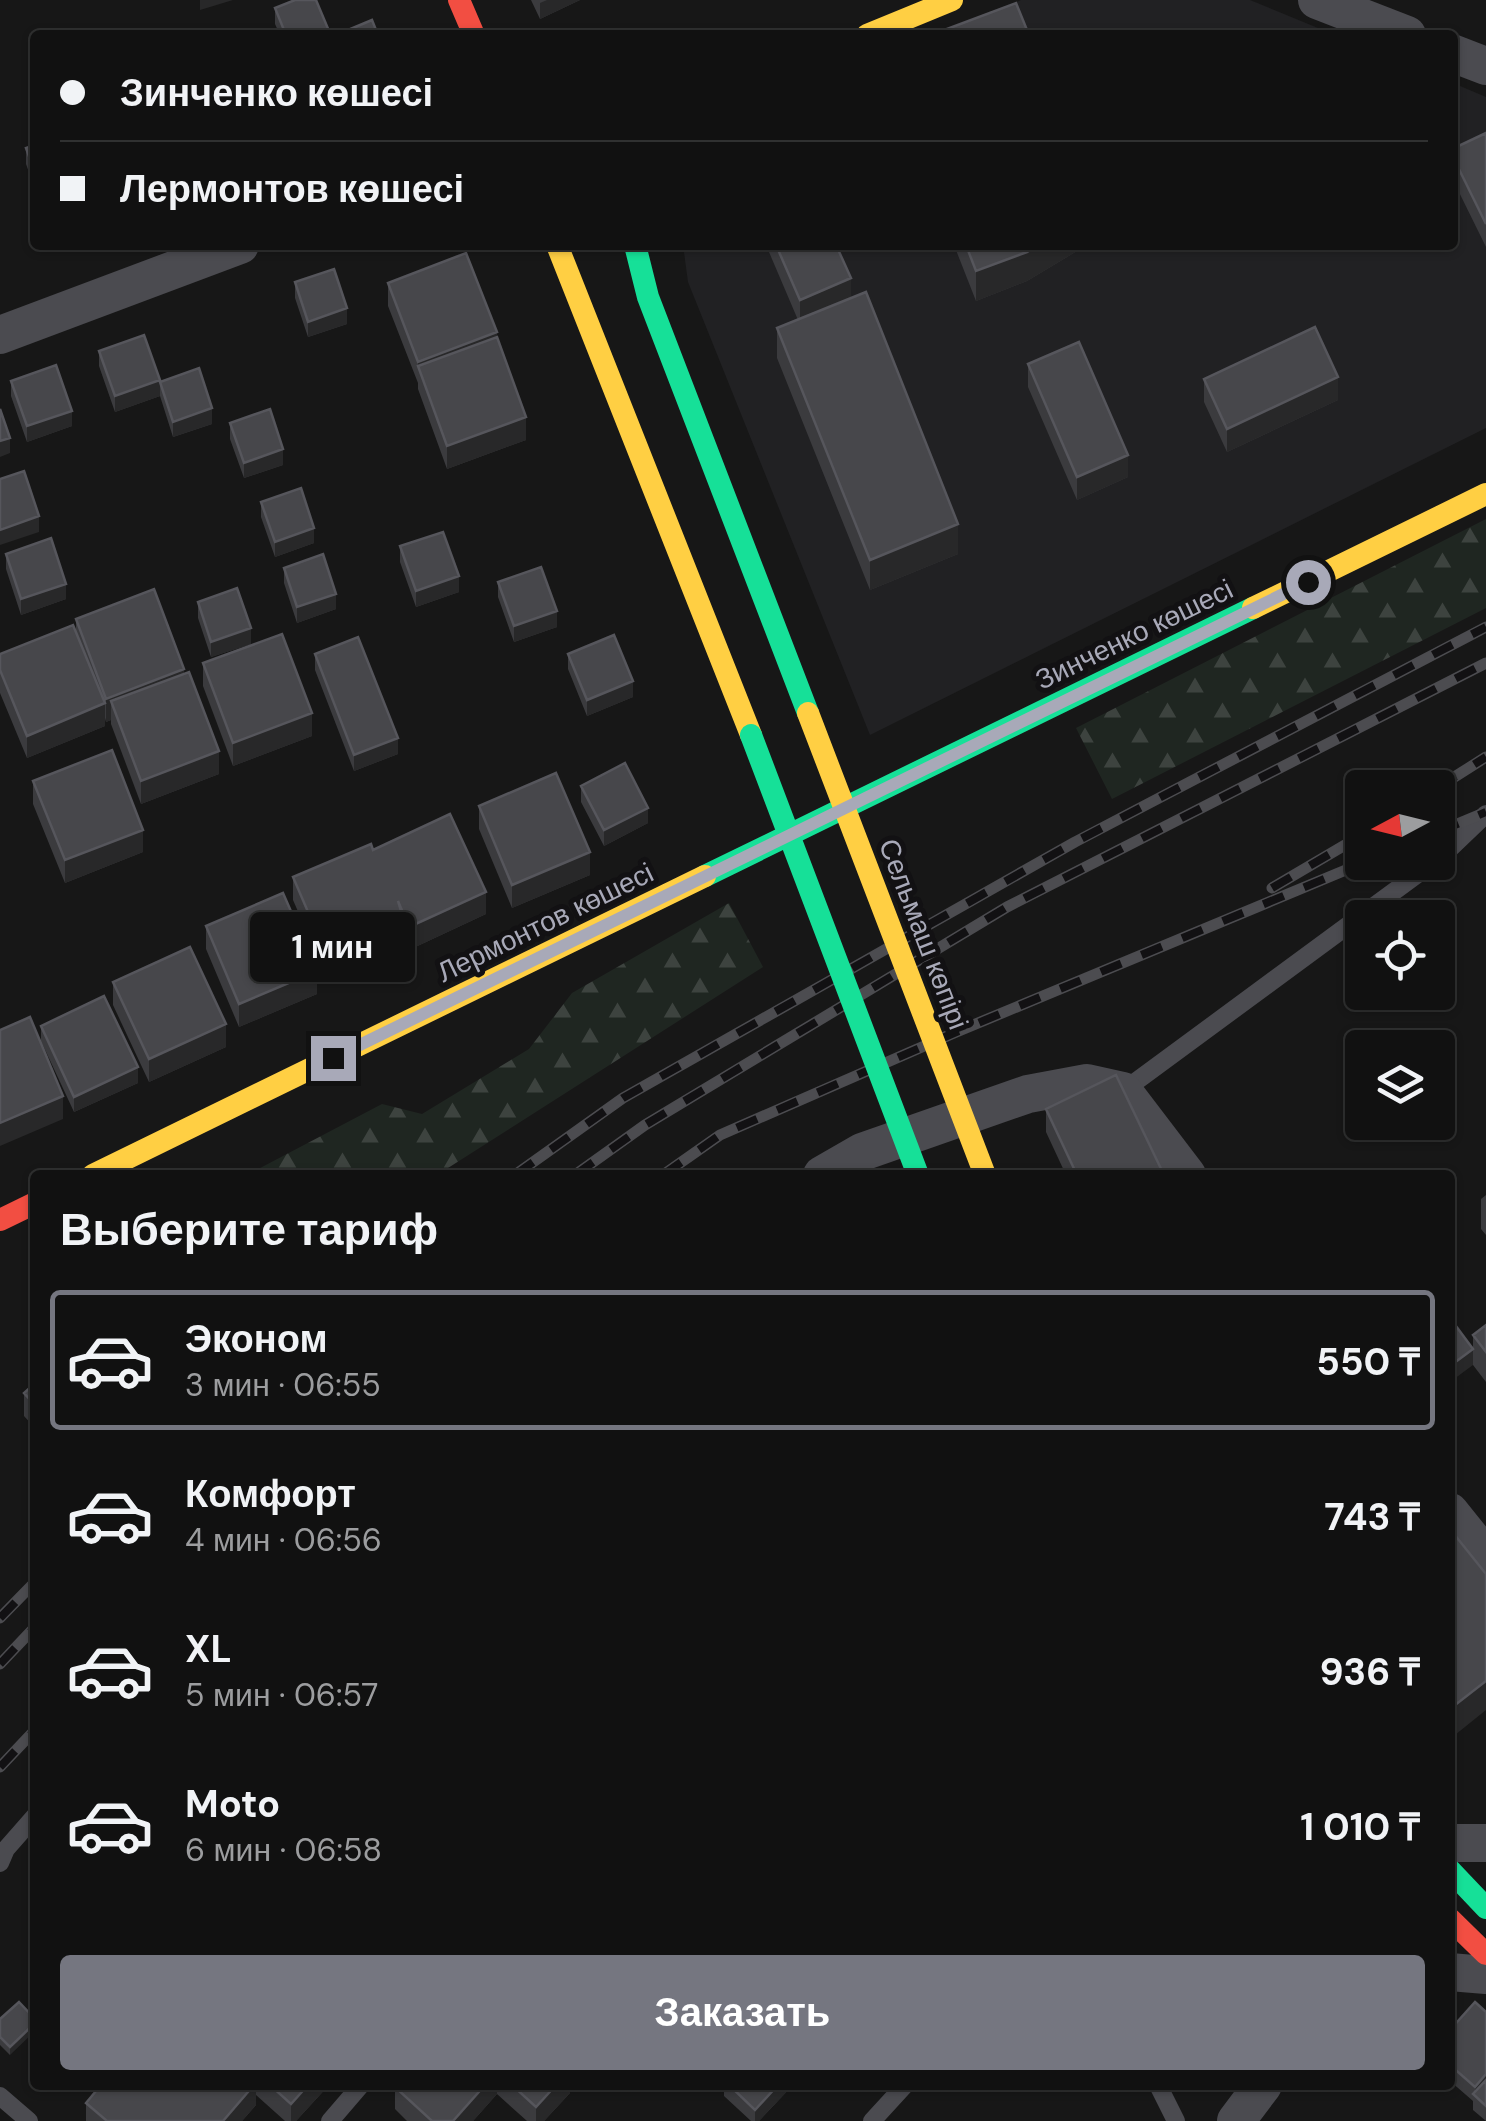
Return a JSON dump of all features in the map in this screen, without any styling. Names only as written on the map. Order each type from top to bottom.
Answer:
[{"type":"main road","points":[[460,0],[472,30]]},
{"type":"main road","points":[[879,30],[952,0]]},
{"type":"main road","points":[[559,250],[751,735],[916,1170]]},
{"type":"main road","name":"Сельмаш көпірі","points":[[637,250],[648,296],[983,1170]]},
{"type":"main road","name":"Зинченко көшесі","points":[[808,828],[1486,494]]},
{"type":"main road","name":"Лермонтов көшесі","points":[[103,1170],[808,828]]},
{"type":"main road","points":[[0,1220],[30,1205]]},
{"type":"main road","points":[[1455,1875],[1483,1905]]},
{"type":"main road","points":[[1455,1924],[1486,1954]]},
{"type":"street","points":[[1318,0],[1393,30]]},
{"type":"street","points":[[1458,55],[1486,66]]},
{"type":"street","points":[[0,335],[227,250]]},
{"type":"street","points":[[831,1170],[862,1152],[1028,1094],[1087,1083],[1124,1091],[1183,1170]]},
{"type":"street","points":[[1455,1518],[1486,1557]]},
{"type":"street","points":[[1455,1844],[1486,1843]]},
{"type":"street","points":[[1455,1972],[1486,1975]]},
{"type":"street","points":[[1236,2121],[1259,2090]]},
{"type":"lane","points":[[1455,843],[1486,814]]},
{"type":"lane","points":[[1124,1091],[1410,880]]},
{"type":"lane","points":[[0,1862],[30,1822]]},
{"type":"lane","points":[[330,2121],[357,2090]]},
{"type":"lane","points":[[872,2121],[900,2090]]},
{"type":"lane","points":[[1160,2090],[1176,2121]]},
{"type":"lane","points":[[0,2096],[29,2121]]},
{"type":"shaded area","points":[[1021,0],[1250,0],[1323,30],[956,30]]},
{"type":"shaded area","points":[[1458,85],[1486,97],[1486,428],[870,735],[688,282],[684,250],[1458,250]]},
{"type":"green space","points":[[1486,519],[1486,608],[1112,799],[1076,728]]},
{"type":"green space","points":[[729,903],[763,967],[445,1170],[257,1170],[382,1104],[422,1114],[529,1049],[572,993]]},
{"type":"building","points":[[295,0],[316,0],[329,30],[284,30],[275,8]]},
{"type":"building","points":[[1016,3],[1027,30],[944,30]]},
{"type":"building","points":[[372,20],[376,30],[348,30]]},
{"type":"building","points":[[1486,133],[1486,224],[1458,167],[1458,146]]},
{"type":"building","points":[[778,250],[838,250],[851,278],[800,300]]},
{"type":"building","points":[[968,250],[1030,250],[1027,252],[976,271]]},
{"type":"building","points":[[466,253],[497,332],[418,362],[388,283]]},
{"type":"building","points":[[334,269],[347,308],[308,322],[295,282]]},
{"type":"building","points":[[866,292],[958,524],[870,560],[777,328]]},
{"type":"building","points":[[1315,327],[1338,377],[1227,429],[1204,379]]},
{"type":"building","points":[[144,335],[160,380],[115,396],[99,351]]},
{"type":"building","points":[[497,337],[526,417],[447,446],[418,366]]},
{"type":"building","points":[[1079,342],[1128,455],[1077,477],[1028,364]]},
{"type":"building","points":[[56,365],[72,411],[27,426],[11,381]]},
{"type":"building","points":[[199,368],[212,408],[173,422],[160,382]]},
{"type":"building","points":[[0,409],[10,438],[0,441]]},
{"type":"building","points":[[270,409],[283,449],[244,463],[230,423]]},
{"type":"building","points":[[24,471],[39,516],[0,530],[0,479]]},
{"type":"building","points":[[301,488],[314,528],[275,542],[261,502]]},
{"type":"building","points":[[443,532],[459,576],[416,591],[400,546]]},
{"type":"building","points":[[51,538],[66,584],[21,599],[6,554]]},
{"type":"building","points":[[323,554],[336,594],[297,607],[284,568]]},
{"type":"building","points":[[541,567],[557,611],[514,626],[498,582]]},
{"type":"building","points":[[237,588],[251,628],[211,642],[198,602]]},
{"type":"building","points":[[154,589],[184,669],[106,699],[76,619]]},
{"type":"building","points":[[73,625],[105,703],[27,736],[0,670],[0,654]]},
{"type":"building","points":[[282,634],[312,713],[233,743],[203,663]]},
{"type":"building","points":[[614,635],[633,681],[587,700],[568,654]]},
{"type":"building","points":[[358,637],[398,738],[354,755],[315,654]]},
{"type":"building","points":[[189,672],[219,751],[141,781],[111,701]]},
{"type":"building","points":[[112,750],[143,830],[65,860],[33,781]]},
{"type":"building","points":[[625,763],[648,808],[604,830],[581,786]]},
{"type":"building","points":[[556,773],[590,852],[512,885],[479,806]]},
{"type":"building","points":[[450,814],[486,892],[409,927],[398,901],[404,922],[327,956],[293,877],[371,844],[373,850]]},
{"type":"building","points":[[283,893],[317,971],[239,1004],[206,926]]},
{"type":"building","points":[[190,947],[226,1024],[149,1059],[113,982]]},
{"type":"building","points":[[104,996],[138,1067],[74,1097],[41,1026]]},
{"type":"building","points":[[30,1017],[63,1096],[0,1123],[0,1030]]},
{"type":"building","points":[[1116,1075],[1162,1170],[1075,1170],[1046,1109]]},
{"type":"building","points":[[1455,1325],[1473,1349],[1455,1362]]},
{"type":"building","points":[[1486,1325],[1486,1352],[1473,1335]]},
{"type":"building","points":[[1455,1535],[1486,1574],[1486,1681],[1455,1705]]},
{"type":"building","points":[[19,2002],[30,2014],[30,2028],[10,2047],[0,2037],[0,2019]]},
{"type":"building","points":[[1475,2002],[1486,2012],[1486,2074],[1475,2087],[1455,2069],[1455,2024]]},
{"type":"building","points":[[1486,2080],[1486,2106],[1473,2094]]},
{"type":"building","points":[[97,2090],[250,2090],[223,2121],[107,2121],[86,2103]]},
{"type":"building","points":[[276,2090],[304,2090],[291,2104]]},
{"type":"building","points":[[398,2090],[481,2090],[453,2121],[432,2121]]},
{"type":"building","points":[[517,2090],[551,2090],[536,2107]]},
{"type":"building","points":[[734,2090],[773,2090],[755,2110]]},
{"type":"railway","points":[[522,1170],[623,1098],[1075,842],[1486,627]]},
{"type":"railway","points":[[582,1170],[645,1125],[1007,907],[1486,663]]},
{"type":"railway","points":[[1455,777],[1486,757]]},
{"type":"railway","points":[[1455,825],[1486,812]]},
{"type":"railway","points":[[1272,888],[1345,845]]},
{"type":"railway","points":[[670,1170],[720,1135],[1345,870]]},
{"type":"railway","points":[[0,1618],[30,1587]]},
{"type":"railway","points":[[0,1664],[30,1632]]},
{"type":"railway","points":[[0,1767],[30,1735]]},
{"type":"traffic: fast","points":[[636,250],[648,297],[808,713]]},
{"type":"traffic: fast","points":[[705,876],[1253,608]]},
{"type":"traffic: fast","points":[[751,735],[916,1170]]},
{"type":"traffic: fast","points":[[1455,1875],[1486,1908]]},
{"type":"traffic: slow","points":[[879,30],[952,0]]},
{"type":"traffic: slow","points":[[559,250],[751,735]]},
{"type":"traffic: slow","points":[[1253,608],[1486,494]]},
{"type":"traffic: slow","points":[[808,713],[983,1170]]},
{"type":"traffic: slow","points":[[103,1170],[705,876]]},
{"type":"traffic: jam","points":[[459,0],[472,30]]},
{"type":"traffic: jam","points":[[0,1220],[30,1205]]},
{"type":"traffic: jam","points":[[1455,1924],[1486,1954]]},
{"type":"route","points":[[333,1058],[1308,582]]}]
